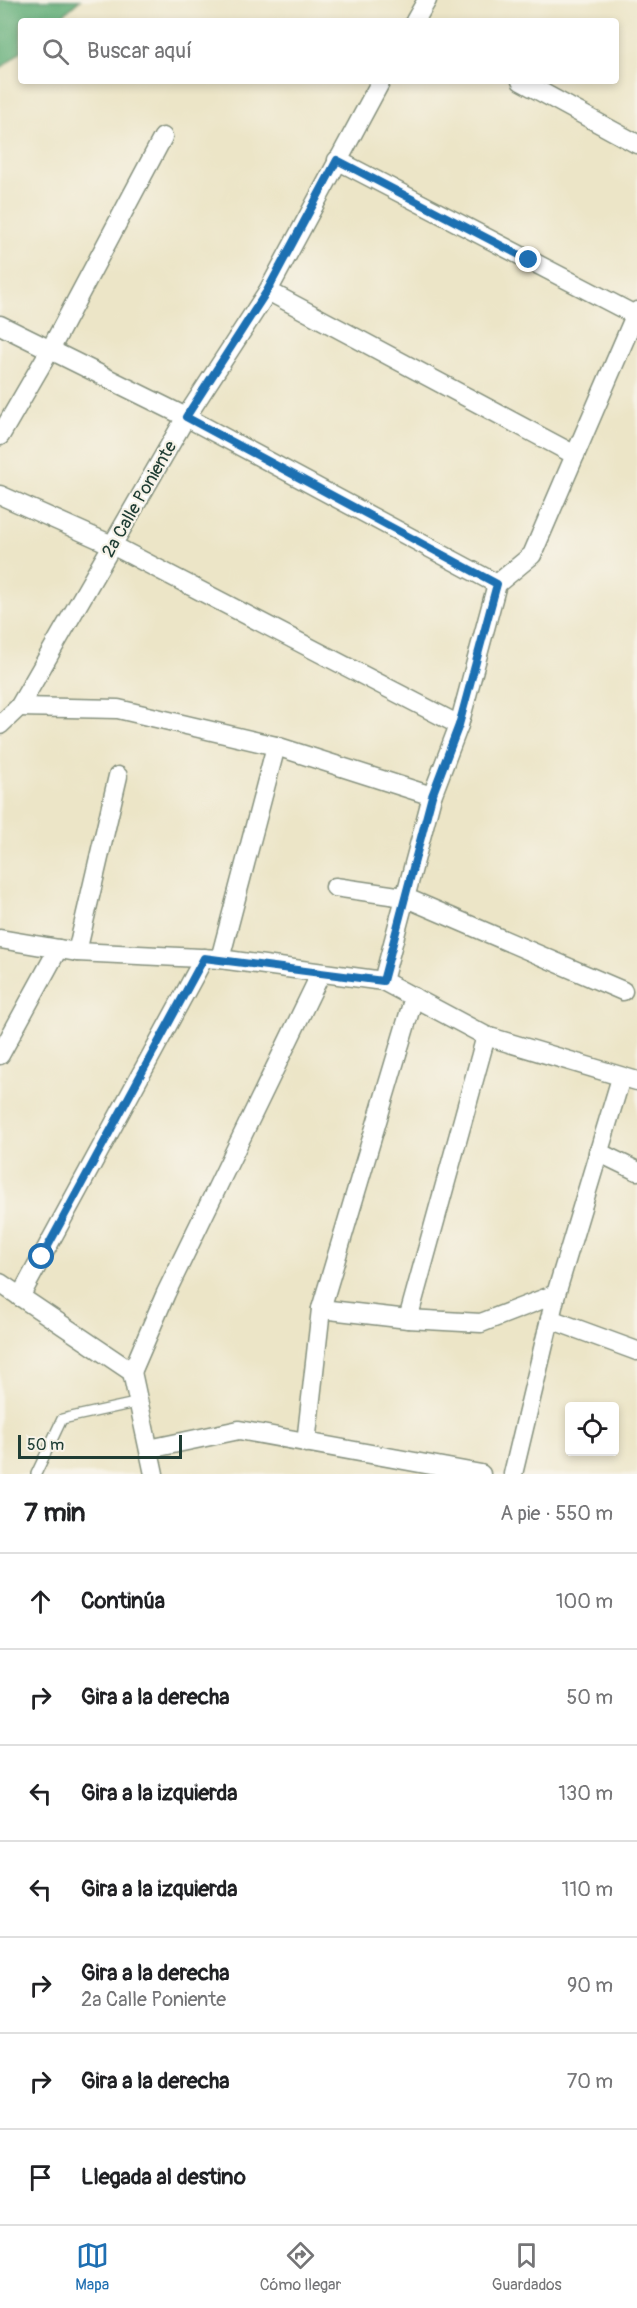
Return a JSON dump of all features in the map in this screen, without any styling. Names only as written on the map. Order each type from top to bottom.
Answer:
[{"type":"street","points":[[417,18],[426,0]]},
{"type":"street","name":"2a Calle Poniente","points":[[0,725],[19,707],[186,417],[267,291],[379,84]]},
{"type":"street","points":[[527,84],[637,144]]},
{"type":"street","points":[[0,436],[50,350],[163,138]]},
{"type":"street","points":[[337,160],[636,313],[532,555],[497,584],[459,725],[432,796],[383,981]]},
{"type":"street","points":[[267,291],[575,455]]},
{"type":"street","points":[[0,325],[186,417],[497,584]]},
{"type":"street","points":[[0,495],[112,545],[459,725]]},
{"type":"street","points":[[19,707],[118,709],[276,746],[432,796]]},
{"type":"street","points":[[20,1297],[212,959],[276,746]]},
{"type":"street","points":[[77,952],[118,776]]},
{"type":"street","points":[[335,887],[404,897],[623,991]]},
{"type":"street","points":[[0,939],[77,952],[212,959],[383,981],[486,1036],[629,1079],[598,1152],[555,1294],[513,1474]]},
{"type":"street","points":[[0,1055],[58,949]]},
{"type":"street","points":[[154,1474],[132,1372],[166,1293],[321,973]]},
{"type":"street","points":[[306,1443],[321,1309],[414,997]]},
{"type":"street","points":[[408,1319],[486,1036]]},
{"type":"street","points":[[598,1152],[637,1171]]},
{"type":"street","points":[[0,1283],[132,1372]]},
{"type":"street","points":[[321,1309],[408,1319],[481,1323],[555,1294]]},
{"type":"street","points":[[550,1319],[637,1351]]},
{"type":"street","points":[[149,1449],[239,1430],[481,1474]]},
{"type":"lane","points":[[36,1474],[62,1419],[140,1402]]},
{"type":"green space","points":[[0,0],[80,0],[59,18],[18,18],[18,54],[0,69]]},
{"type":"route","points":[[42,1257],[204,958],[383,981],[432,796],[459,725],[497,584],[186,417],[267,291],[337,160],[529,260]]}]
